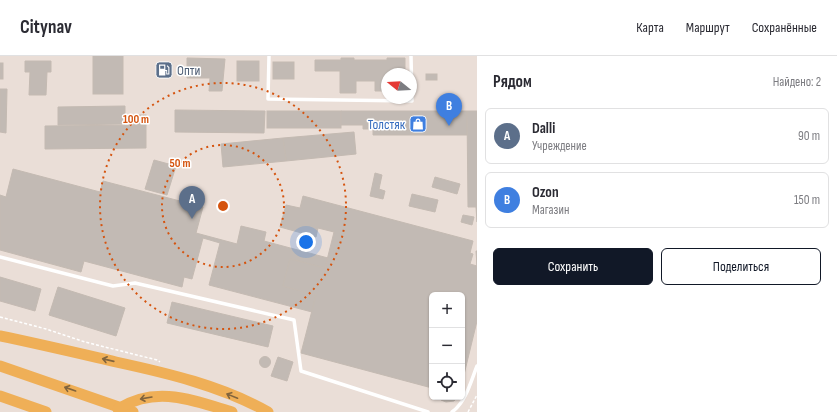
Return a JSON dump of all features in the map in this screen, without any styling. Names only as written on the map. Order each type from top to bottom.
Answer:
[{"type":"main road","points":[[0,336],[158,371],[201,384],[256,405],[268,412]]},
{"type":"main road","points":[[0,366],[133,412]]},
{"type":"main road","points":[[0,396],[27,412]]},
{"type":"main road","points":[[0,396],[46,412]]},
{"type":"main road","points":[[114,412],[127,404],[144,397],[161,396],[182,397],[232,412]]},
{"type":"lane","points":[[269,56],[268,99],[412,102],[411,56]]},
{"type":"lane","points":[[0,257],[113,286],[135,283],[294,320],[301,371],[428,412]]},
{"type":"lane","points":[[452,412],[466,394],[477,366]]},
{"type":"path","points":[[468,412],[477,395]]},
{"type":"building","points":[[93,56],[123,56],[123,94],[93,94]]},
{"type":"building","points":[[187,58],[225,59],[222,91],[209,91],[210,78],[187,78]]},
{"type":"building","points":[[341,58],[354,58],[354,60],[387,60],[387,58],[405,58],[405,68],[381,68],[381,91],[375,91],[375,81],[356,81],[356,93],[340,93],[340,71],[315,71],[315,60],[341,60]]},
{"type":"building","points":[[25,61],[51,61],[51,72],[47,72],[46,95],[29,95],[30,72],[25,72]]},
{"type":"building","points":[[237,61],[259,61],[259,81],[237,81]]},
{"type":"building","points":[[273,62],[294,62],[294,79],[273,79]]},
{"type":"building","points":[[0,63],[3,63],[3,79],[0,79]]},
{"type":"building","points":[[161,68],[168,68],[168,77],[161,77]]},
{"type":"building","points":[[426,74],[437,74],[437,80],[426,80]]},
{"type":"building","points":[[0,89],[7,89],[6,133],[0,132]]},
{"type":"building","points":[[125,106],[125,124],[58,125],[58,107]]},
{"type":"building","points":[[175,110],[265,111],[264,133],[175,132]]},
{"type":"building","points":[[267,111],[341,111],[341,128],[267,128]]},
{"type":"building","points":[[341,111],[467,111],[467,135],[373,135],[373,129],[363,129],[363,125],[341,125]]},
{"type":"building","points":[[467,111],[477,111],[477,222],[476,207],[468,207]]},
{"type":"building","points":[[134,115],[146,115],[146,125],[134,125]]},
{"type":"building","points":[[146,125],[146,148],[45,149],[45,126]]},
{"type":"building","points":[[354,132],[356,154],[286,161],[283,138]]},
{"type":"building","points":[[283,138],[286,161],[223,167],[221,144]]},
{"type":"building","points":[[154,160],[176,166],[167,195],[145,189]]},
{"type":"building","points":[[13,169],[100,192],[103,181],[203,207],[196,233],[237,244],[241,226],[266,232],[264,241],[328,258],[325,268],[290,259],[283,286],[316,295],[312,312],[209,285],[220,243],[203,238],[192,279],[184,277],[182,287],[84,261],[81,272],[0,250],[0,195],[6,197]]},
{"type":"building","points":[[375,173],[382,175],[379,189],[385,191],[383,199],[370,196]]},
{"type":"building","points":[[435,177],[460,184],[457,194],[432,187]]},
{"type":"building","points":[[412,194],[438,200],[435,212],[409,206]]},
{"type":"building","points":[[303,196],[473,241],[470,253],[473,254],[470,264],[477,266],[477,321],[465,371],[465,292],[429,292],[429,387],[301,353],[316,295],[283,286],[290,259],[325,268],[334,232],[318,228],[316,237],[280,227],[286,205],[300,208]]},
{"type":"building","points":[[463,215],[474,217],[472,225],[461,222]]},
{"type":"building","points":[[0,277],[41,289],[35,311],[0,301]]},
{"type":"building","points":[[58,287],[125,308],[116,336],[49,315]]},
{"type":"building","points":[[172,302],[273,326],[268,347],[167,323]]},
{"type":"building","points":[[265,356],[269,358],[271,362],[269,366],[265,368],[261,366],[259,362],[261,358]]},
{"type":"building","points":[[278,357],[293,362],[287,381],[271,376]]},
{"type":"building","points":[[441,400],[455,400],[454,401],[446,402]]},
{"type":"place","name":"Опти","points":[[164,70]]},
{"type":"place","name":"Толстяк","points":[[418,124]]},
{"type":"place","name":"Ozon","points":[[449,126]]},
{"type":"place","name":"Dalli","points":[[192,219]]}]
